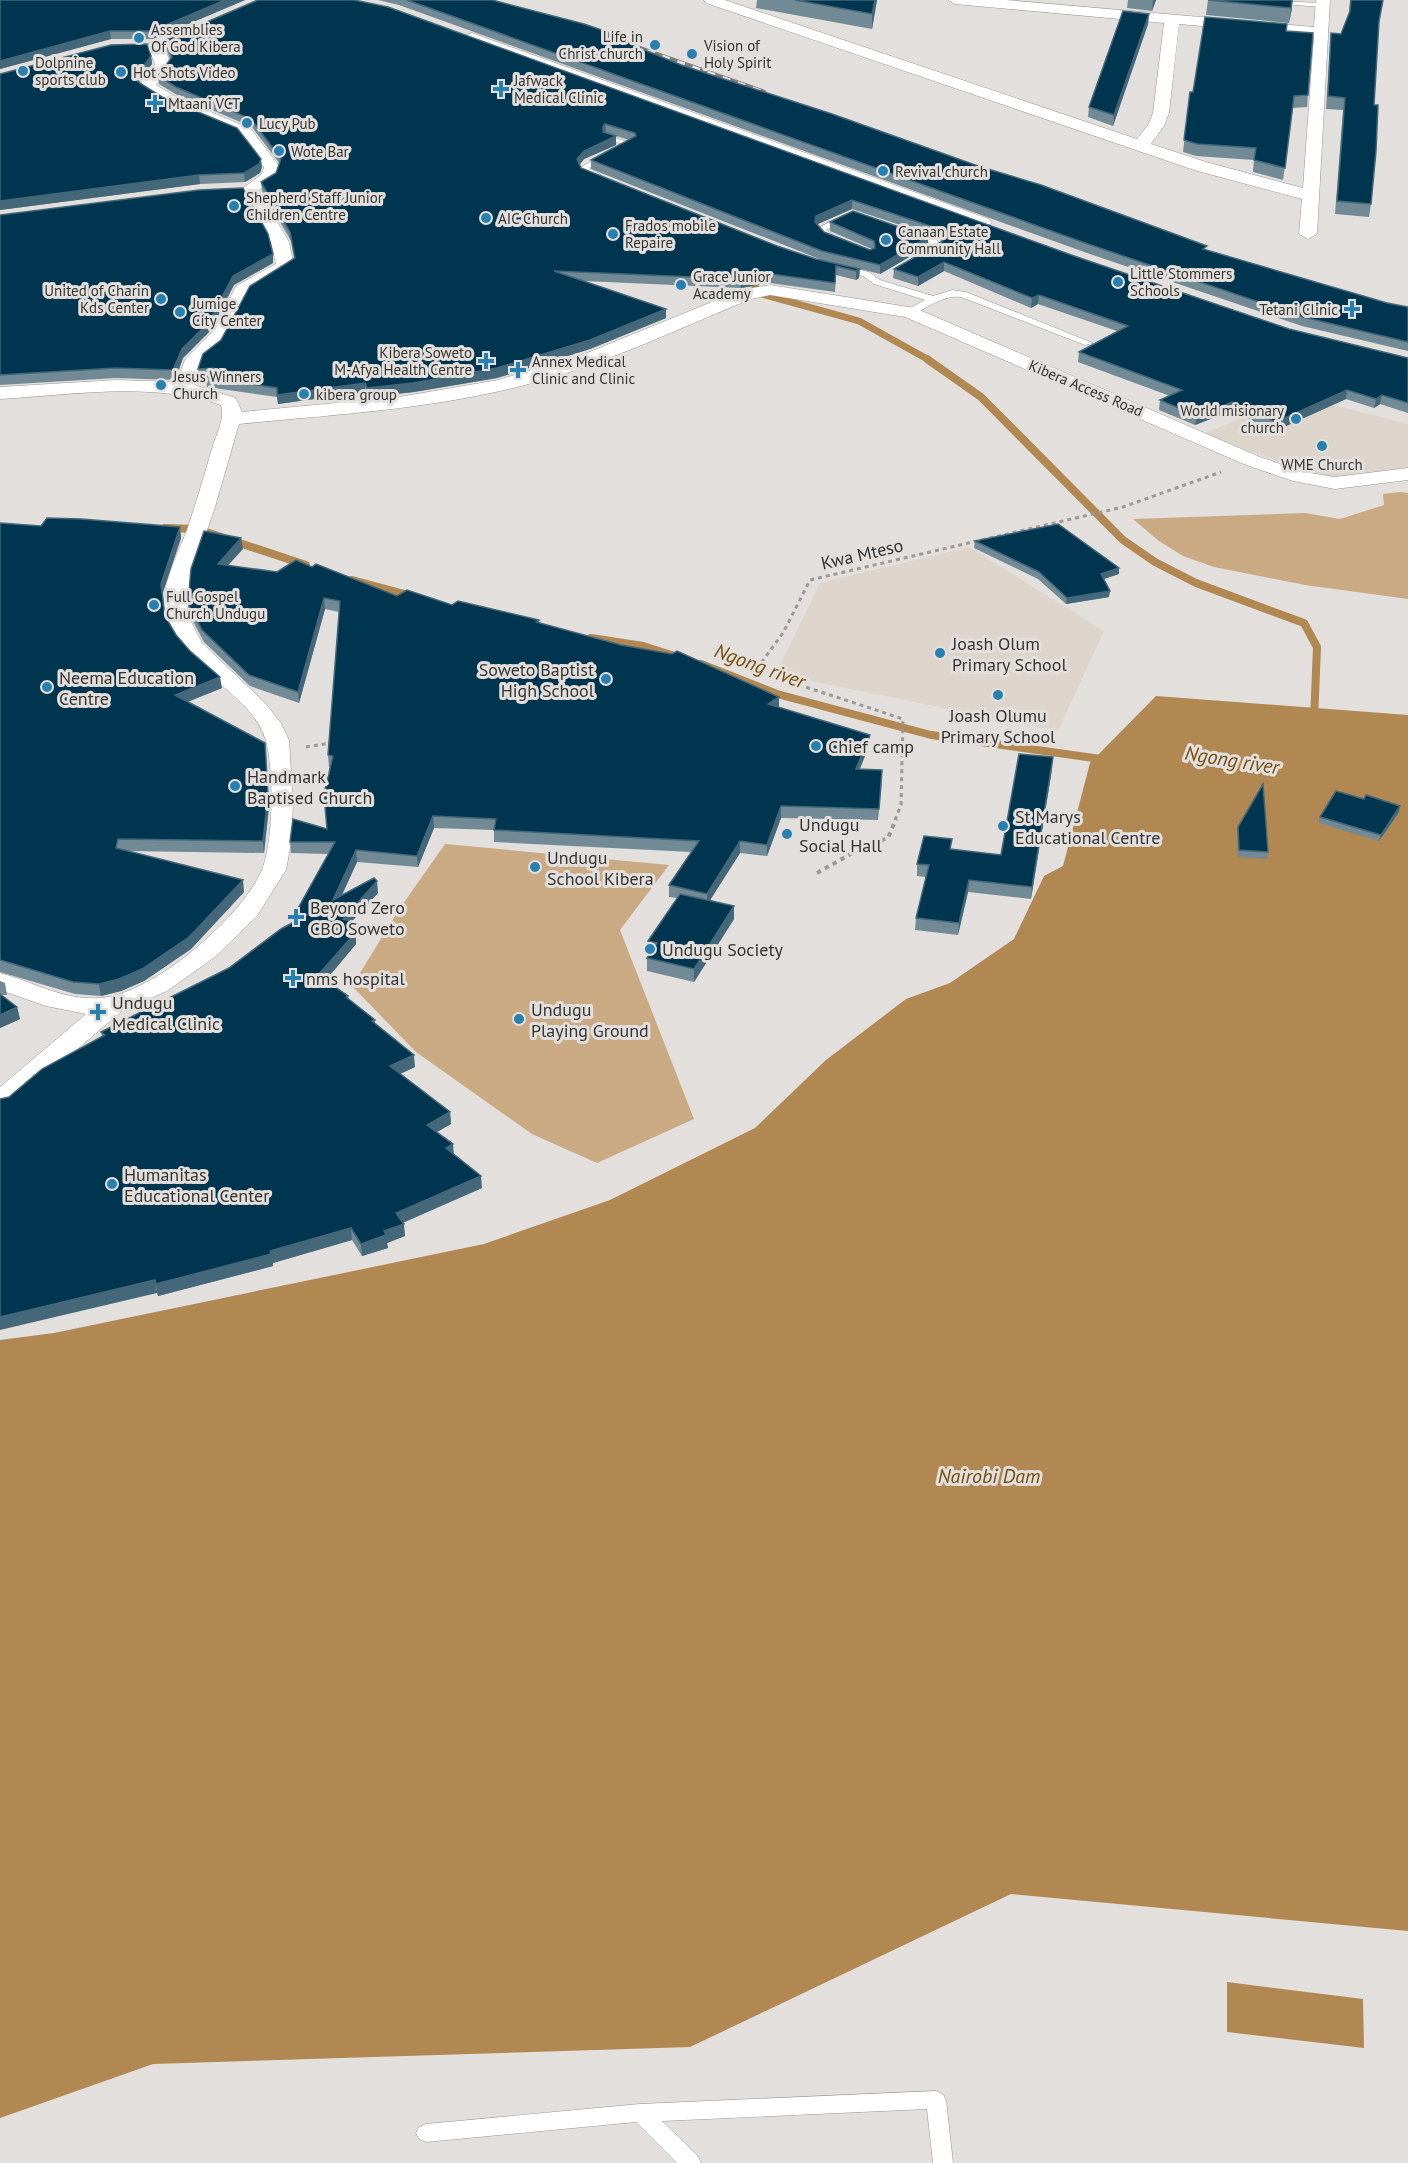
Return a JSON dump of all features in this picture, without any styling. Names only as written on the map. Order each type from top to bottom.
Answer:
[{"type":"street","points":[[711,0],[1142,144],[1200,166],[1312,196]]},
{"type":"street","points":[[955,0],[1063,5],[1172,20],[1322,32]]},
{"type":"street","points":[[1308,234],[1323,2]]},
{"type":"street","points":[[1142,144],[1156,126],[1161,113],[1172,20]]},
{"type":"street","points":[[458,33],[1003,231]]},
{"type":"street","points":[[156,43],[163,64],[147,86],[170,100],[245,132],[272,167],[270,176],[243,188],[280,242],[285,267],[242,290],[221,333],[213,344],[194,360],[183,389]]},
{"type":"street","name":"Kibera Access Road","points":[[231,419],[399,403],[500,386],[579,362],[756,291],[909,312],[1253,461],[1300,477],[1335,483],[1408,474]]},
{"type":"street","points":[[0,393],[125,386],[183,389],[228,402],[232,411],[231,419],[199,527],[176,588],[175,614],[185,638],[263,716],[274,732],[280,755],[280,844],[274,869],[261,894],[222,937],[194,961],[144,992],[114,1004],[0,1101]]},
{"type":"street","points":[[0,981],[68,1004],[114,1004]]},
{"type":"lane","points":[[1252,0],[1323,2]]},
{"type":"lane","points":[[605,180],[585,172],[583,168],[630,144],[608,137]]},
{"type":"lane","points":[[849,246],[828,237],[820,230],[853,214],[859,215]]},
{"type":"lane","points":[[899,228],[935,242],[939,246],[920,256]]},
{"type":"lane","points":[[830,266],[866,274],[933,298]]},
{"type":"lane","points":[[909,312],[933,298],[952,293],[963,294],[1088,343]]},
{"type":"lane","points":[[426,2133],[640,2113],[936,2100],[943,2163]]},
{"type":"lane","points":[[640,2113],[691,2163]]},
{"type":"path","name":"Kwa Mteso","points":[[817,873],[863,847],[888,838],[901,805],[903,719],[764,674],[758,669],[783,633],[810,580],[1123,507],[1253,461]]},
{"type":"path","points":[[280,755],[329,742],[340,745]]},
{"type":"shaded area","name":"WME Church","points":[[1293,395],[1408,424],[1408,468],[1346,478],[1321,477],[1204,434]]},
{"type":"shaded area","points":[[1408,493],[1408,599],[1305,585],[1214,567],[1183,556],[1159,541],[1133,519],[1305,513],[1340,519],[1384,505],[1383,494]]},
{"type":"shaded area","name":"Joash Olum Primary School","points":[[969,547],[1104,631],[1058,731],[776,674],[820,583]]},
{"type":"shaded area","name":"Undugu Playing Ground","points":[[445,844],[669,865],[620,930],[694,1119],[597,1163],[532,1134],[416,1052],[352,986],[398,911]]},
{"type":"water","name":"Nairobi Dam","points":[[1156,696],[1408,715],[1408,1931],[1011,1894],[690,2047],[153,2064],[0,2118],[0,1340],[54,1333],[484,1244],[610,1200],[755,1128],[826,1060],[906,999],[950,983],[1014,939],[1044,876],[1063,866],[1090,763]]},
{"type":"water","points":[[1227,1982],[1363,1999],[1364,2048],[1227,2032]]},
{"type":"building","points":[[0,0],[225,0],[152,31],[110,31],[0,61]]},
{"type":"building","points":[[258,0],[354,0],[388,7],[1074,256],[1289,329],[1408,358],[1408,403],[1382,395],[1376,399],[1347,390],[1276,422],[1232,402],[1197,416],[1160,400],[1182,390],[1079,352],[1128,326],[1039,295],[1032,298],[944,262],[918,277],[894,269],[943,241],[944,236],[939,229],[852,200],[816,216],[815,222],[824,232],[870,250],[875,248],[874,241],[830,222],[853,211],[928,237],[880,265],[822,251],[591,160],[636,136],[635,133],[605,124],[603,132],[616,136],[584,151],[577,159],[581,168],[777,246],[816,259],[860,269],[856,271],[836,266],[835,283],[771,274],[741,279],[554,271],[666,309],[590,340],[497,368],[413,383],[367,388],[365,383],[277,395],[277,388],[206,377],[213,368],[198,369],[203,354],[221,340],[250,286],[295,258],[290,232],[261,182],[276,173],[281,159],[251,119],[176,87],[158,76],[172,57],[165,40]]},
{"type":"building","points":[[407,0],[492,0],[584,24],[622,37],[618,39],[681,65],[832,114],[978,166],[1041,185],[1207,246],[1203,249],[1387,303],[1408,307],[1408,342],[1303,317],[1088,244]]},
{"type":"building","points":[[795,0],[875,0],[872,14]]},
{"type":"building","points":[[1208,0],[1292,0],[1291,8]]},
{"type":"building","points":[[1351,0],[1383,0],[1379,21],[1374,105],[1378,105],[1371,204],[1337,201],[1345,98],[1328,96],[1331,33],[1341,34],[1350,11]]},
{"type":"building","points":[[1123,11],[1149,14],[1114,115],[1089,107]]},
{"type":"building","points":[[1205,17],[1287,24],[1286,31],[1313,33],[1308,95],[1294,96],[1285,168],[1254,160],[1256,148],[1197,144],[1184,140],[1190,92],[1193,92]]},
{"type":"building","points":[[147,44],[151,56],[136,76],[138,82],[162,97],[237,128],[261,159],[259,164],[244,173],[199,175],[0,201],[0,74],[111,45]]},
{"type":"building","points":[[243,188],[268,234],[273,254],[233,276],[209,322],[182,349],[173,370],[115,368],[0,375],[0,215],[199,190]]},
{"type":"building","points":[[47,518],[180,527],[161,584],[165,616],[176,635],[190,651],[220,677],[175,695],[265,743],[268,795],[263,841],[118,839],[116,848],[243,880],[189,937],[142,969],[119,979],[99,984],[73,982],[0,960],[0,523],[41,526]]},
{"type":"building","points":[[1058,524],[1119,568],[1101,574],[1110,591],[1067,598],[1039,572],[975,541]]},
{"type":"building","points":[[204,531],[241,538],[218,564],[277,572],[296,560],[312,567],[316,564],[397,596],[407,590],[452,605],[458,601],[539,620],[536,622],[621,645],[672,654],[677,651],[779,697],[768,704],[870,735],[856,769],[882,770],[879,809],[781,806],[767,845],[740,841],[707,894],[669,885],[699,841],[494,830],[496,819],[433,816],[417,856],[356,850],[333,900],[374,878],[377,881],[343,919],[355,922],[347,931],[355,933],[318,975],[348,996],[346,997],[375,1020],[372,1021],[414,1055],[390,1066],[450,1112],[427,1125],[453,1144],[446,1148],[481,1176],[396,1213],[404,1224],[384,1231],[386,1235],[361,1244],[351,1228],[270,1251],[271,1254],[156,1284],[155,1280],[0,1317],[0,1099],[9,1097],[42,1069],[105,1035],[101,1032],[229,968],[281,929],[307,915],[296,912],[335,842],[290,842],[293,819],[327,829],[324,794],[333,756],[328,755],[340,601],[324,598],[298,692],[249,675],[202,630],[188,603],[191,569]]},
{"type":"building","points":[[1019,754],[1053,757],[1032,887],[969,880],[959,923],[916,918],[929,865],[917,864],[924,836],[952,839],[950,849],[1001,855]]},
{"type":"building","points":[[1263,784],[1268,852],[1239,850],[1238,827]]},
{"type":"building","points":[[1336,791],[1364,799],[1366,795],[1400,806],[1381,835],[1320,817]]},
{"type":"building","points":[[680,894],[734,906],[694,969],[647,958],[657,943],[648,941]]},
{"type":"building","points":[[0,994],[17,1007],[0,1015]]},
{"type":"waterway","points":[[749,272],[758,293],[859,321],[929,360]]},
{"type":"waterway","points":[[927,359],[981,397],[1123,540],[1155,562],[1196,583],[1304,623],[1317,647],[1314,720]]},
{"type":"waterway","name":"Ngong river","points":[[165,528],[197,529],[306,565]]},
{"type":"waterway","name":"Ngong river","points":[[352,580],[412,596]]},
{"type":"waterway","name":"Ngong river","points":[[591,638],[643,646],[681,658]]},
{"type":"waterway","name":"Ngong river","points":[[701,664],[777,694],[931,735],[1108,760]]},
{"type":"railway","points":[[617,40],[764,92]]},
{"type":"place","name":"Assemblies Of God Kibera","points":[[139,38]]},
{"type":"place","name":"Life in Christ church","points":[[655,45]]},
{"type":"place","name":"Vision of Holy Spirit","points":[[692,54]]},
{"type":"place","name":"Dolpnine sports club","points":[[23,71]]},
{"type":"place","name":"Hot Shots Video","points":[[121,72]]},
{"type":"place","name":"Jafwack Medical Clinic","points":[[501,89]]},
{"type":"place","name":"Mtaani VCT","points":[[155,103]]},
{"type":"place","name":"Lucy Pub","points":[[247,123]]},
{"type":"place","name":"Wote Bar","points":[[279,151]]},
{"type":"place","name":"Revival church","points":[[883,171]]},
{"type":"place","name":"Shepherd Staff Junior Children Centre","points":[[234,206]]},
{"type":"place","name":"AIC Church","points":[[486,218]]},
{"type":"place","name":"Frados mobile Repaire","points":[[613,234]]},
{"type":"place","name":"Canaan Estate Community Hall","points":[[886,240]]},
{"type":"place","name":"Little Stommers Schools","points":[[1118,282]]},
{"type":"place","name":"Grace Junior Academy","points":[[681,285]]},
{"type":"place","name":"United of Charin Kds Center","points":[[161,299]]},
{"type":"place","name":"Tetani Clinic","points":[[1352,309]]},
{"type":"place","name":"Jumige City Center","points":[[180,312]]},
{"type":"place","name":"Kibera Soweto M-Afya Health Centre","points":[[486,361]]},
{"type":"place","name":"Annex Medical Clinic and Clinic","points":[[518,370]]},
{"type":"place","name":"Jesus Winners Church","points":[[161,385]]},
{"type":"place","name":"kibera group","points":[[304,394]]},
{"type":"place","name":"World misionary church","points":[[1296,419]]},
{"type":"place","name":"WME Church","points":[[1322,446]]},
{"type":"place","name":"Full Gospel Church Undugu","points":[[154,605]]},
{"type":"place","name":"Joash Olum Primary School","points":[[940,653]]},
{"type":"place","name":"Soweto Baptist High School","points":[[606,679]]},
{"type":"place","name":"Neema Education Centre","points":[[47,687]]},
{"type":"place","name":"Joash Olumu Primary School","points":[[998,695]]},
{"type":"place","name":"Chief camp","points":[[816,746]]},
{"type":"place","name":"Handmark Baptised Church","points":[[235,786]]},
{"type":"place","name":"St Marys Educational Centre","points":[[1003,826]]},
{"type":"place","name":"Undugu Social Hall","points":[[787,834]]},
{"type":"place","name":"Undugu School Kibera","points":[[535,867]]},
{"type":"place","name":"Beyond Zero CBO Soweto","points":[[296,917]]},
{"type":"place","name":"Undugu Society","points":[[650,949]]},
{"type":"place","name":"nms hospital","points":[[293,978]]},
{"type":"place","name":"Undugu Medical Clinic","points":[[98,1012]]},
{"type":"place","name":"Undugu Playing Ground","points":[[519,1019]]},
{"type":"place","name":"Humanitas Educational Center","points":[[112,1184]]}]
